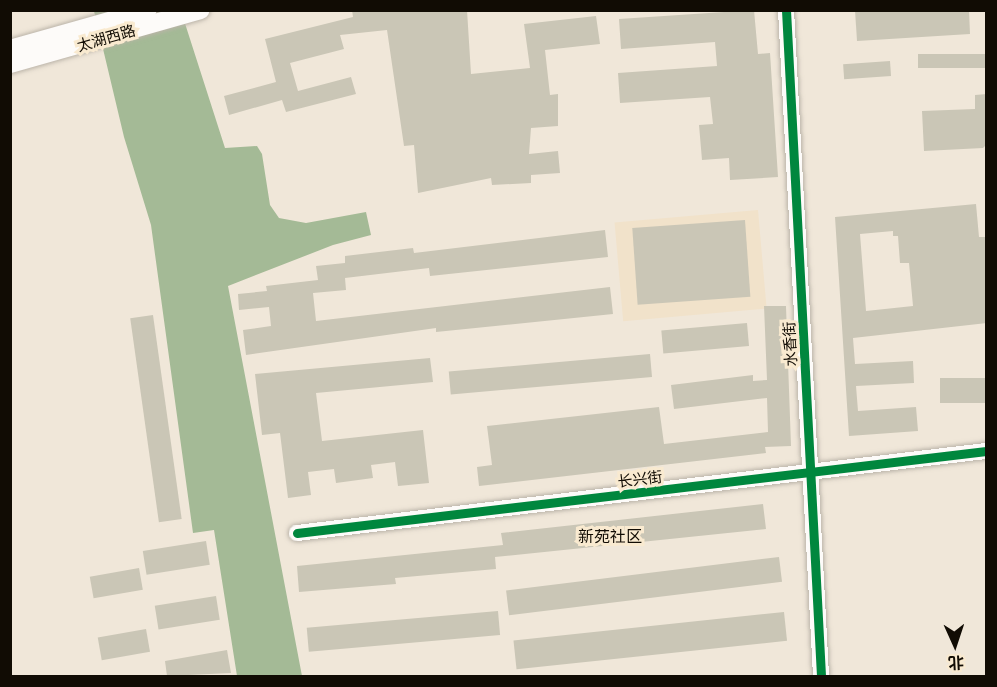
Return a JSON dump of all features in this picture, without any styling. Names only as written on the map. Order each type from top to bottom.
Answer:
[{"type":"main road","name":"太湖西路","points":[[10,64],[91,35],[148,10]]},
{"type":"main road","name":"太湖西路","points":[[10,49],[91,35],[192,13]]},
{"type":"street","name":"水香街","points":[[786,10],[813,474],[821,676]]},
{"type":"street","name":"长兴街","points":[[297,533],[813,474],[987,451]]},
{"type":"shaded area","points":[[94,11],[181,11],[225,148],[257,146],[262,154],[270,205],[279,218],[306,223],[366,212],[371,235],[333,245],[228,286],[302,676],[237,676],[214,530],[193,533],[151,225],[124,137]]},
{"type":"shaded area","points":[[758,210],[767,309],[623,321],[615,223]]},
{"type":"building","points":[[352,10],[467,10],[471,74],[530,68],[524,24],[596,16],[600,44],[545,50],[550,95],[558,94],[558,126],[531,128],[529,154],[558,151],[560,173],[531,175],[531,183],[492,185],[491,178],[418,193],[414,145],[404,146],[387,30],[340,35],[344,49],[290,63],[298,91],[351,77],[356,94],[286,112],[282,100],[229,115],[224,96],[276,82],[265,39],[353,17]]},
{"type":"building","points":[[754,10],[758,54],[770,53],[778,177],[730,180],[729,158],[702,160],[699,125],[713,124],[710,97],[620,103],[618,73],[717,66],[715,42],[621,49],[619,19]]},
{"type":"building","points":[[855,10],[969,10],[970,34],[857,41]]},
{"type":"building","points":[[918,54],[986,54],[986,68],[918,68]]},
{"type":"building","points":[[890,61],[891,76],[844,79],[843,64]]},
{"type":"building","points":[[987,94],[987,144],[983,148],[924,151],[922,111],[975,109],[975,95]]},
{"type":"building","points":[[976,204],[979,237],[987,237],[987,323],[853,338],[855,364],[913,361],[914,383],[856,386],[858,411],[916,407],[918,431],[849,436],[835,217]],"holes":[[[893,231],[893,236],[898,236],[900,263],[909,263],[913,306],[866,311],[860,234]]]},
{"type":"building","points":[[745,220],[750,297],[638,305],[632,228]]},
{"type":"building","points":[[605,230],[608,257],[430,276],[429,268],[345,278],[346,290],[313,293],[316,321],[610,287],[613,314],[436,332],[436,328],[246,355],[243,330],[271,326],[269,307],[239,310],[238,294],[267,291],[266,286],[318,280],[316,266],[345,263],[345,256],[413,248],[414,253]]},
{"type":"building","points":[[764,306],[786,306],[791,446],[765,447],[766,453],[479,486],[477,467],[492,465],[487,426],[659,407],[664,444],[768,432],[767,398],[674,409],[671,385],[753,375],[753,381],[767,380]]},
{"type":"building","points":[[153,315],[182,519],[159,522],[130,318]]},
{"type":"building","points":[[747,323],[749,346],[663,353],[661,330]]},
{"type":"building","points":[[650,354],[652,377],[451,395],[449,372]]},
{"type":"building","points":[[430,358],[433,382],[316,393],[322,441],[423,430],[429,483],[398,486],[395,462],[371,465],[373,478],[336,483],[334,469],[308,472],[311,495],[288,498],[280,433],[262,435],[255,374]]},
{"type":"building","points":[[940,378],[986,378],[986,403],[940,403]]},
{"type":"building","points":[[763,504],[766,529],[495,557],[496,569],[395,578],[396,584],[299,592],[297,566],[503,545],[501,533]]},
{"type":"building","points":[[206,541],[210,565],[147,575],[143,551]]},
{"type":"building","points":[[779,557],[782,582],[509,615],[506,591]]},
{"type":"building","points":[[139,568],[143,590],[94,598],[90,577]]},
{"type":"building","points":[[216,596],[220,620],[159,629],[155,606]]},
{"type":"building","points":[[498,611],[500,635],[309,652],[307,628]]},
{"type":"building","points":[[784,612],[787,641],[517,669],[513,640]]},
{"type":"building","points":[[146,629],[150,652],[102,660],[98,638]]},
{"type":"building","points":[[227,650],[231,673],[167,676],[165,661]]},
{"type":"cycle path","points":[[786,10],[821,676]]},
{"type":"cycle path","points":[[297,533],[986,451]]},
{"type":"district","name":"新苑社区","points":[[610,536]]}]
